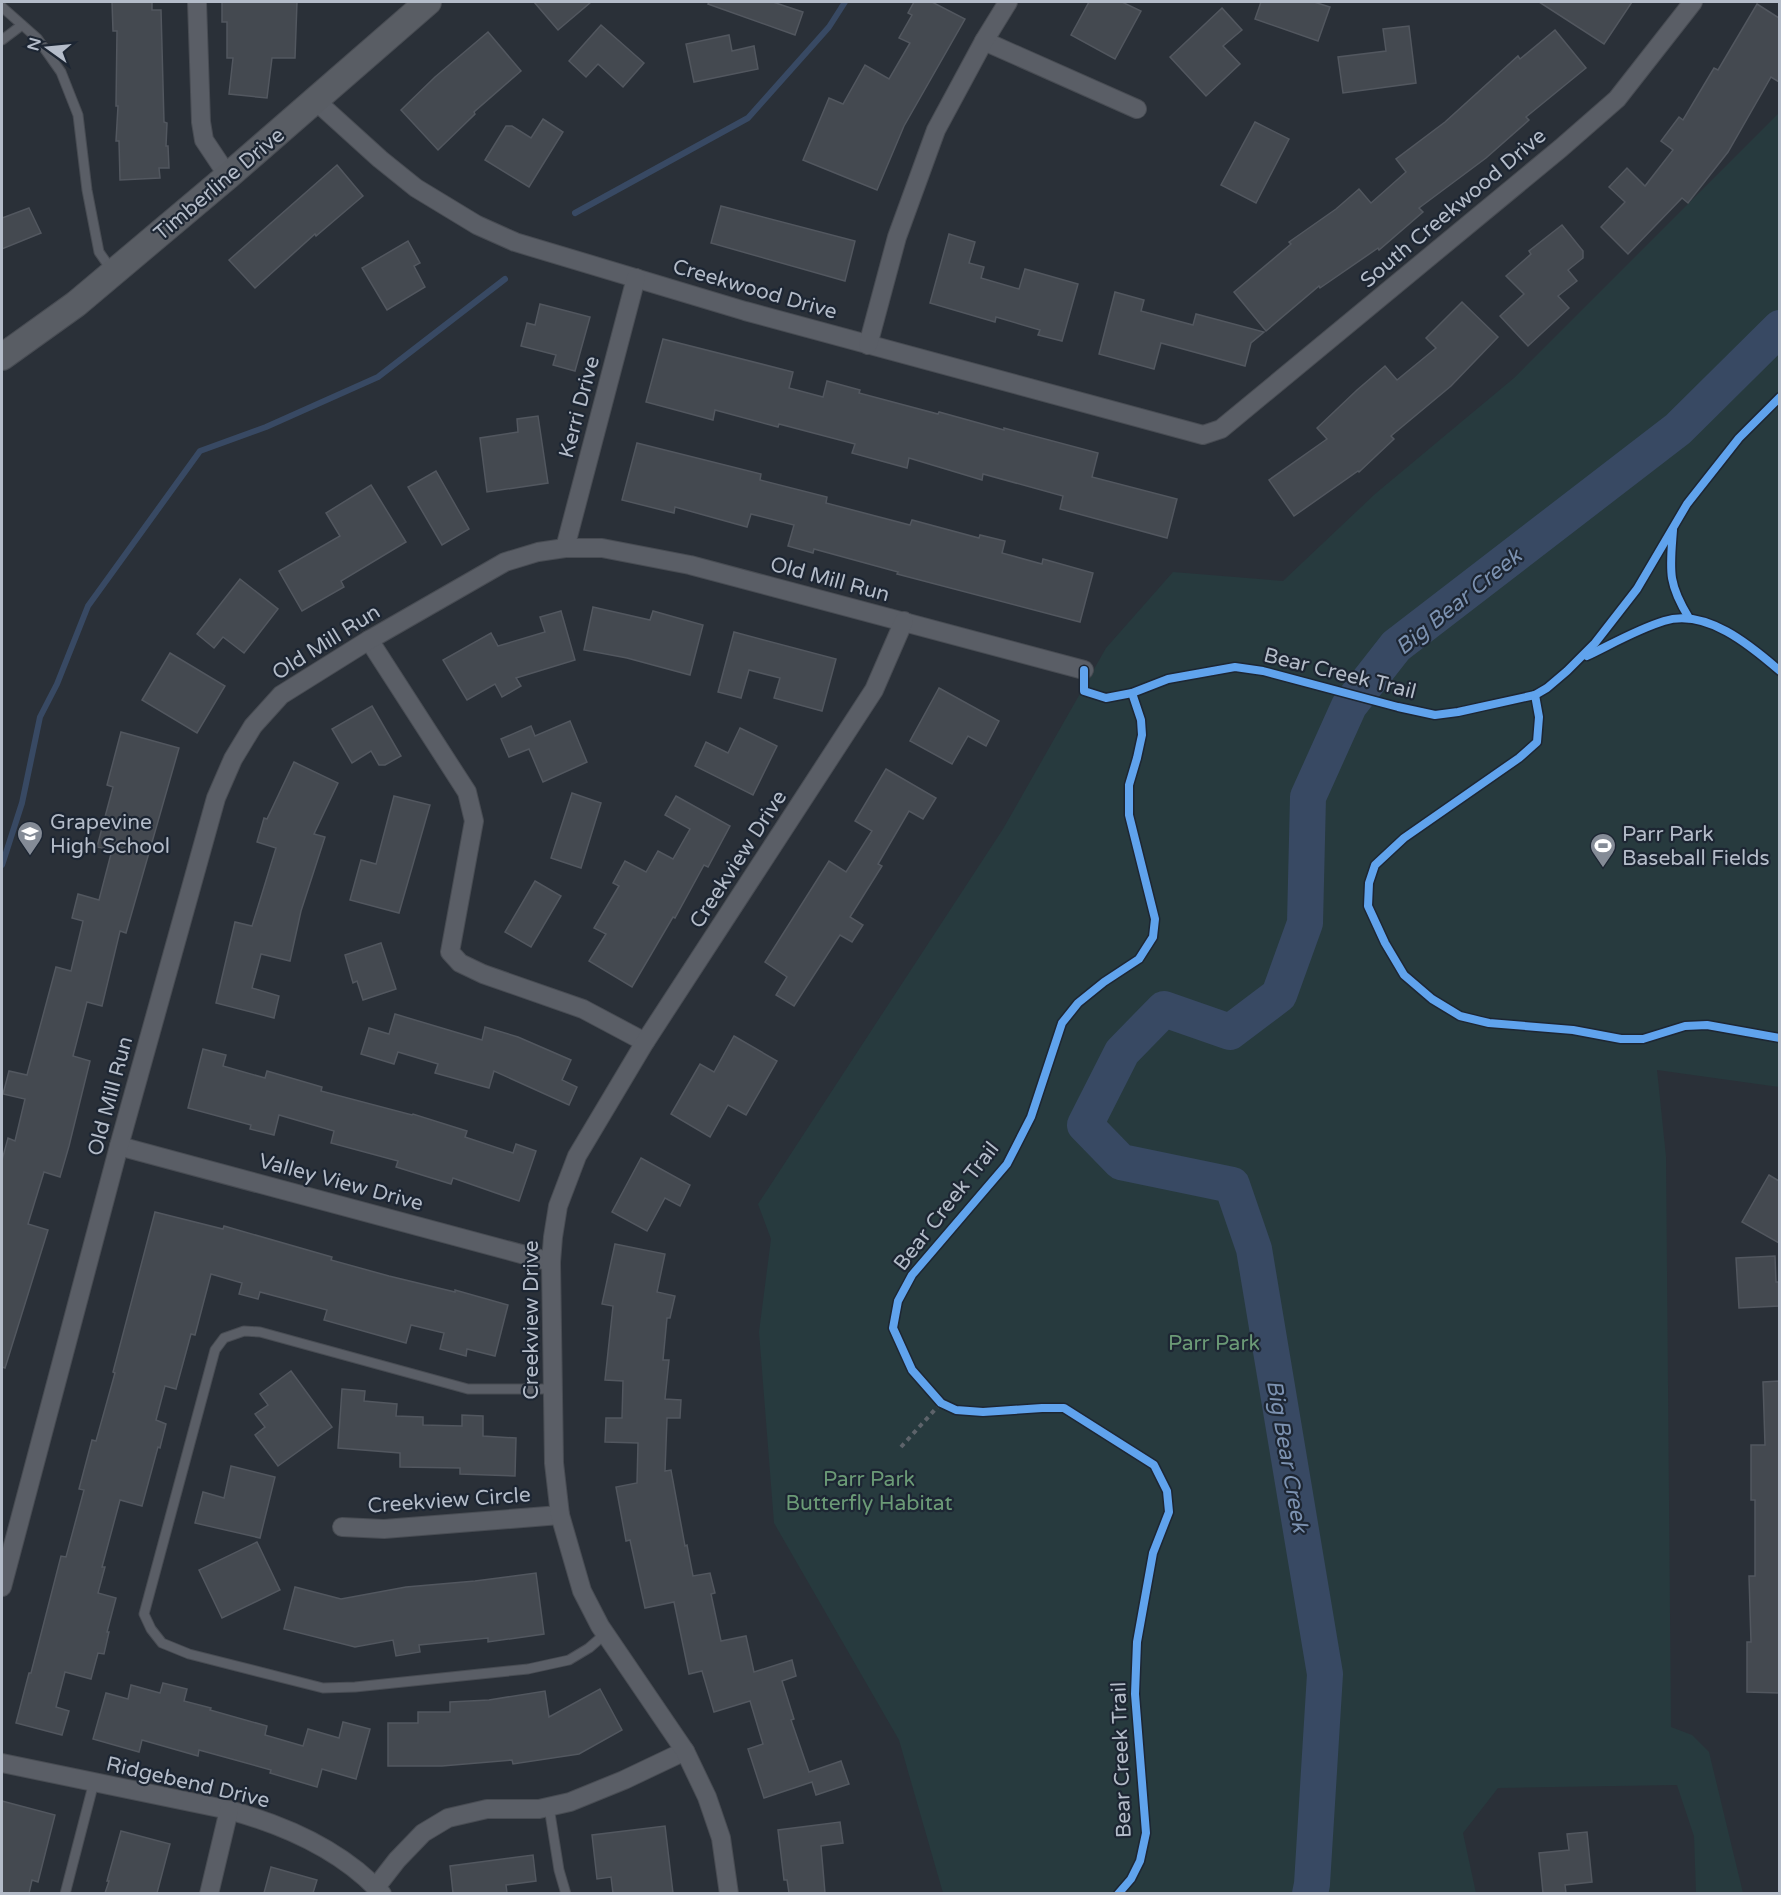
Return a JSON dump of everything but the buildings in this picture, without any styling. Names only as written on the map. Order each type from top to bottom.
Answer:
[{"type":"street","points":[[197,2],[201,122],[204,140],[228,176]]},
{"type":"street","name":"Timberline Drive","points":[[2,357],[76,304],[228,176],[428,2]]},
{"type":"street","points":[[868,345],[897,237],[936,130],[1008,2]]},
{"type":"street","name":"South Creekwood Drive","points":[[1221,429],[1552,156],[1617,99],[1693,2]]},
{"type":"street","points":[[984,41],[1137,109]]},
{"type":"street","name":"Creekwood Drive","points":[[316,100],[380,159],[416,188],[477,225],[515,242],[868,345],[1203,435],[1221,429]]},
{"type":"street","name":"Kerri Drive","points":[[565,548],[636,278]]},
{"type":"street","name":"Old Mill Run","points":[[2,1587],[119,1146],[216,798],[232,759],[253,726],[281,695],[369,640],[505,562],[538,552],[565,548],[602,548],[690,565],[1084,670]]},
{"type":"street","name":"Creekview Drive","points":[[729,1893],[721,1838],[707,1797],[685,1751],[605,1634],[582,1591],[560,1515],[554,1463],[551,1262],[553,1237],[558,1206],[577,1156],[645,1042],[874,690],[904,621]]},
{"type":"street","points":[[369,640],[467,792],[474,821],[450,952],[460,963],[483,974],[583,1009],[645,1042]]},
{"type":"street","name":"Valley View Drive","points":[[119,1146],[551,1262]]},
{"type":"street","name":"Creekview Circle","points":[[342,1527],[384,1529],[560,1515]]},
{"type":"street","points":[[377,1891],[396,1860],[423,1833],[448,1818],[487,1809],[539,1809],[570,1803],[685,1751]]},
{"type":"street","name":"Ridgebend Drive","points":[[2,1763],[229,1810],[259,1819],[314,1842],[349,1865],[377,1891]]},
{"type":"street","points":[[209,1893],[229,1810]]},
{"type":"lane","points":[[2,8],[37,38],[61,72],[78,115],[87,190],[99,252],[113,273]]},
{"type":"lane","points":[[2,40],[22,25]]},
{"type":"lane","points":[[553,1389],[468,1389],[260,1332],[244,1331],[224,1338],[215,1350],[144,1614],[151,1629],[162,1642],[180,1650],[323,1688],[355,1687],[528,1669],[569,1659],[589,1648],[605,1634]]},
{"type":"lane","points":[[65,1893],[94,1782]]},
{"type":"lane","points":[[549,1807],[557,1861],[566,1893]]},
{"type":"path","points":[[901,1446],[945,1405],[932,1394]]},
{"type":"green space","name":"Parr Park","points":[[1779,113],[1779,1087],[1657,1070],[1666,1157],[1671,1727],[1692,1735],[1709,1752],[1743,1893],[1696,1893],[1694,1836],[1677,1785],[1498,1788],[1463,1833],[1476,1893],[943,1893],[899,1740],[774,1523],[759,1332],[771,1239],[758,1204],[1003,829],[1106,648],[1173,572],[1283,581],[1375,494],[1514,378]]},
{"type":"waterway","points":[[575,213],[748,118],[829,27],[845,2]]},
{"type":"waterway","points":[[2,865],[22,803],[40,717],[57,684],[88,606],[200,451],[266,427],[378,377],[505,279]]},
{"type":"waterway","name":"Big Bear Creek","points":[[1310,1894],[1325,1674],[1254,1249],[1232,1185],[1121,1162],[1085,1125],[1122,1052],[1164,1009],[1230,1032],[1279,995],[1305,923],[1308,797],[1349,706],[1396,646],[1678,429],[1780,328]]},
{"type":"cycle path","name":"Bear Creek Trail","points":[[1084,670],[1084,691],[1106,698],[1132,693],[1168,679],[1235,667],[1263,671],[1435,715],[1535,695],[1567,671],[1595,643],[1637,589],[1687,504],[1739,438],[1780,397]]},
{"type":"cycle path","points":[[1673,530],[1671,556],[1673,585],[1689,618]]},
{"type":"cycle path","points":[[1587,656],[1645,628],[1680,618],[1711,624],[1726,631],[1755,650],[1780,671]]},
{"type":"cycle path","name":"Bear Creek Trail","points":[[1118,1894],[1131,1879],[1140,1861],[1146,1833],[1135,1694],[1137,1642],[1153,1553],[1169,1512],[1167,1491],[1154,1465],[1064,1408],[983,1412],[956,1410],[941,1403],[912,1370],[893,1328],[898,1301],[912,1275],[1007,1164],[1031,1117],[1062,1023],[1078,1003],[1104,982],[1139,959],[1153,937],[1155,919],[1129,815],[1129,785],[1142,735],[1141,720],[1132,693]]},
{"type":"cycle path","points":[[1535,695],[1539,717],[1537,742],[1519,758],[1404,838],[1375,865],[1369,883],[1368,906],[1385,943],[1404,975],[1432,999],[1460,1016],[1489,1023],[1573,1030],[1621,1039],[1643,1039],[1685,1026],[1707,1025],[1780,1038]]},
{"type":"place","name":"Grapevine High School","points":[[30,857]]},
{"type":"place","name":"Parr Park Baseball Fields","points":[[1603,869]]},
{"type":"park label","name":"Parr Park Butterfly Habitat","points":[[869,1491]]}]
